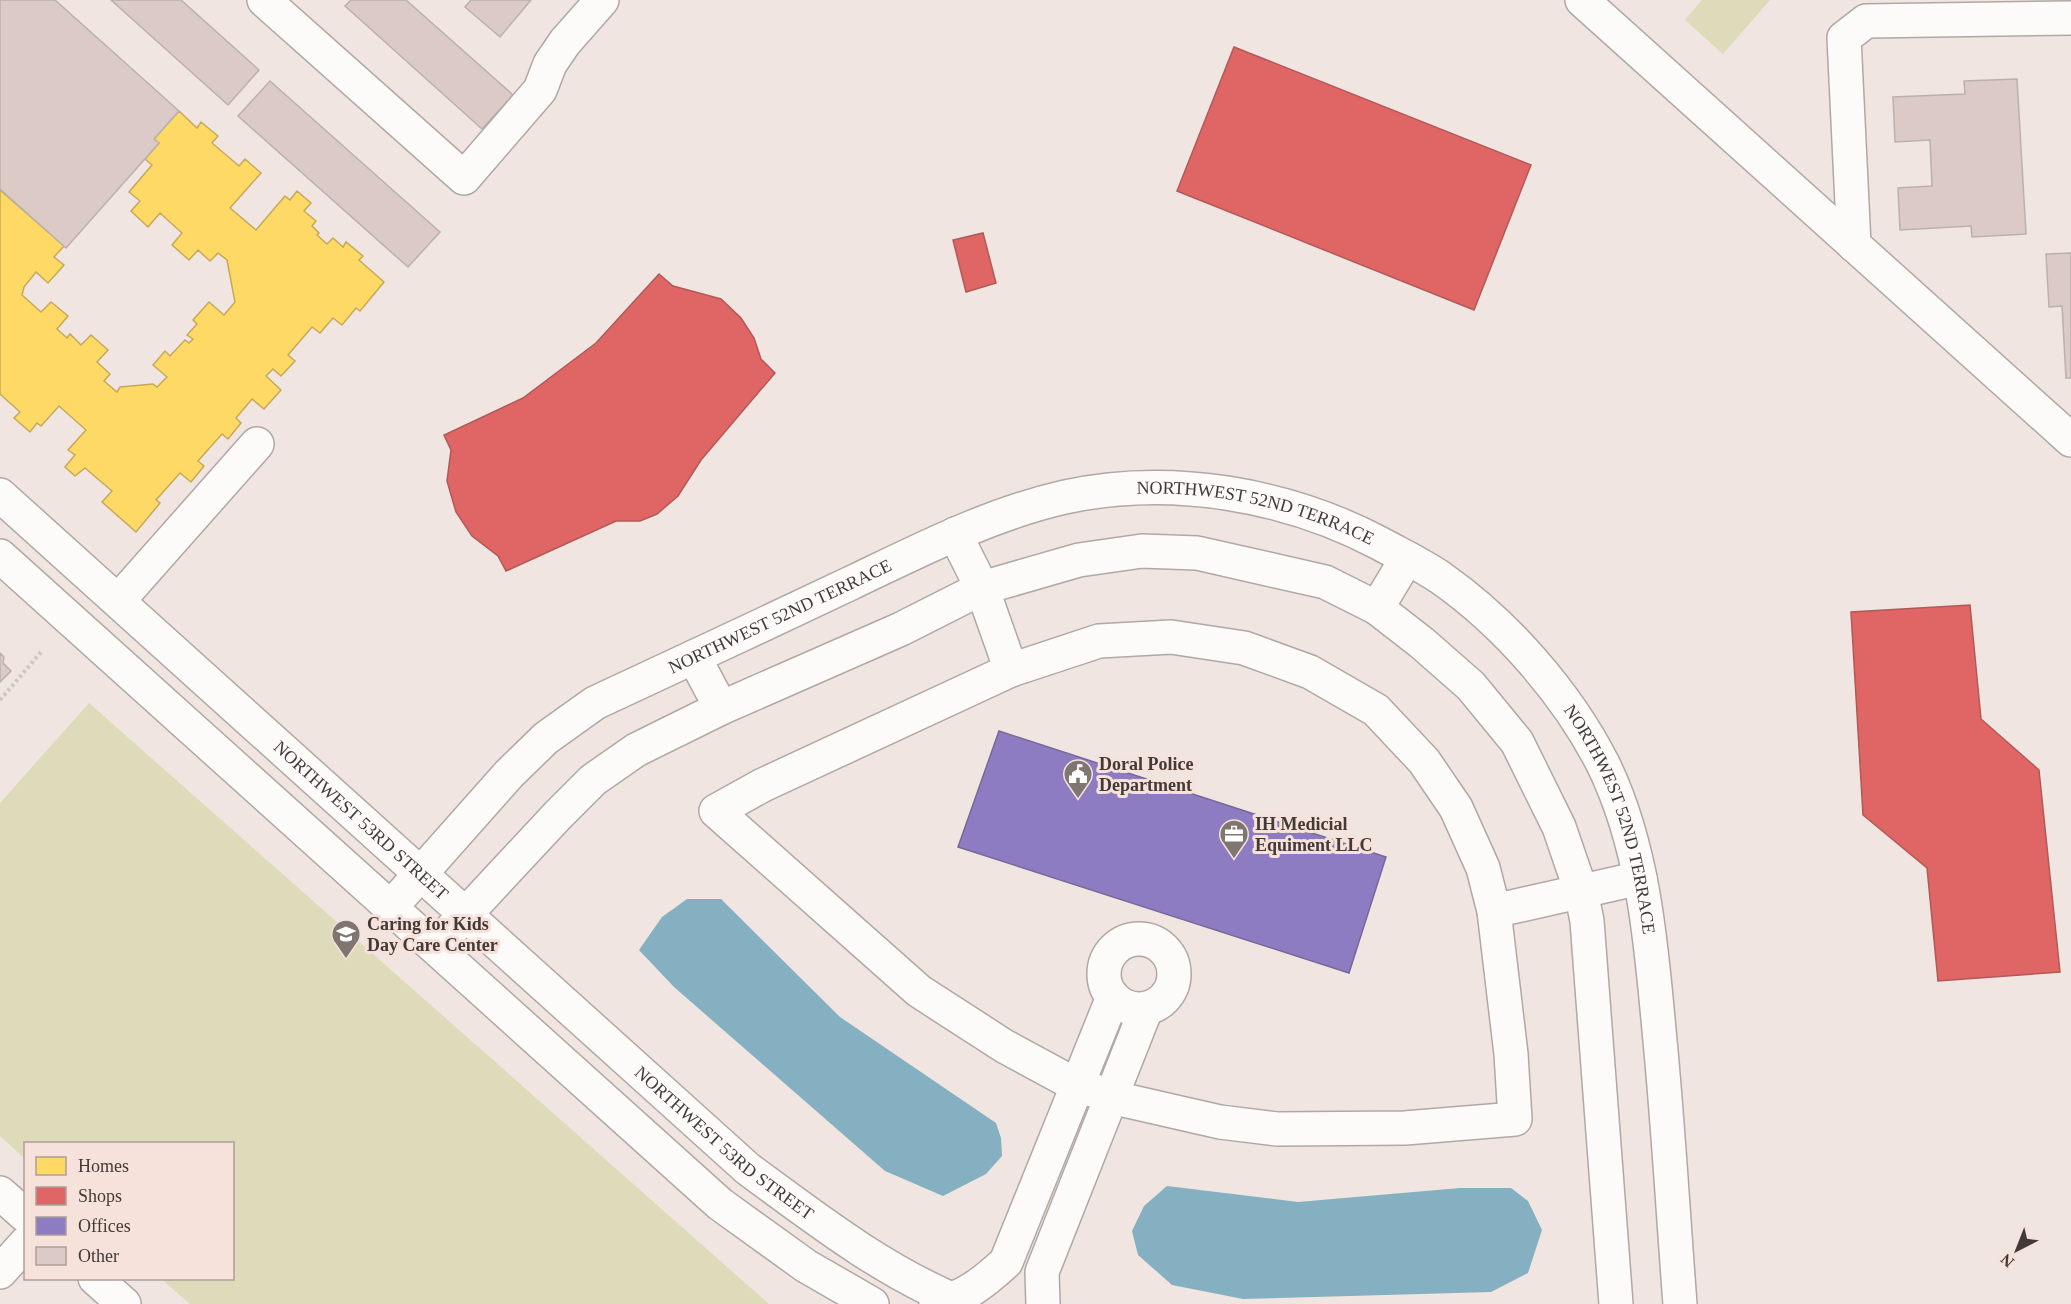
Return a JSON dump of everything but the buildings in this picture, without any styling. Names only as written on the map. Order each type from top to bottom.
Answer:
[{"type":"street","points":[[264,0],[464,178],[540,90],[550,64],[565,42],[602,0]]},
{"type":"street","points":[[1582,0],[2071,440]]},
{"type":"street","points":[[1854,245],[1844,38],[1866,21],[2071,18]]},
{"type":"street","points":[[118,601],[256,444]]},
{"type":"street","name":"NORTHWEST 52ND TERRACE","points":[[391,907],[508,774],[546,738],[595,703],[955,534],[1064,497],[1143,487],[1210,491],[1287,506],[1350,527],[1441,578],[1489,618],[1539,669],[1571,709],[1603,764],[1620,806],[1640,878],[1653,967],[1680,1304]]},
{"type":"street","name":"NORTHWEST 53RD STREET","points":[[0,495],[748,1170],[845,1240],[948,1303]]},
{"type":"street","points":[[955,534],[982,588],[1011,670]]},
{"type":"street","points":[[435,947],[594,780],[636,750],[721,708],[901,629],[982,588],[1079,560],[1142,551],[1197,553],[1325,582],[1377,608],[1471,686],[1517,742],[1559,827],[1581,891],[1587,921],[1616,1304]]},
{"type":"street","points":[[0,556],[720,1204],[806,1266],[872,1304]]},
{"type":"street","points":[[1377,608],[1407,558]]},
{"type":"street","points":[[1171,637],[1244,648],[1310,672],[1376,710],[1424,761],[1456,808],[1483,868],[1494,911],[1511,1054],[1515,1119],[1405,1128],[1277,1129],[1220,1122],[1076,1085],[1004,1046],[919,991],[716,811],[763,785],[1011,670],[1099,641],[1171,637]]},
{"type":"street","points":[[694,657],[721,708]]},
{"type":"street","points":[[1494,911],[1640,878]]},
{"type":"street","points":[[1140,939],[1151,941],[1169,956],[1174,977],[1166,998],[1146,1009],[1127,1007],[1113,997],[1106,987],[1104,976],[1110,954],[1129,941],[1140,939]]},
{"type":"street","points":[[948,1303],[987,1279],[1006,1262],[1113,997]]},
{"type":"street","points":[[1043,1304],[1042,1272],[1146,1009]]},
{"type":"street","points":[[0,1193],[24,1214]]},
{"type":"street","points":[[0,1272],[24,1245]]},
{"type":"path","points":[[0,700],[42,651]]},
{"type":"shaded area","points":[[1702,0],[1770,0],[1723,54],[1685,20]]},
{"type":"shaded area","points":[[89,703],[769,1304],[190,1304],[162,1280],[234,1280],[234,1142],[24,1142],[24,1158],[0,1136],[0,803]]},
{"type":"water","points":[[687,899],[721,899],[840,1017],[996,1123],[1001,1138],[1002,1156],[986,1174],[943,1196],[885,1171],[674,987],[639,950],[662,917]]},
{"type":"water","points":[[1167,1186],[1298,1202],[1460,1188],[1511,1188],[1528,1201],[1542,1230],[1528,1273],[1491,1292],[1243,1299],[1172,1285],[1138,1255],[1132,1231],[1144,1206]]},
{"type":"place","name":"Doral Police Department","points":[[1078,800]]},
{"type":"place","name":"IH Medicial Equiment LLC","points":[[1234,860]]},
{"type":"place","name":"Caring for Kids Day Care Center","points":[[346,960]]}]
